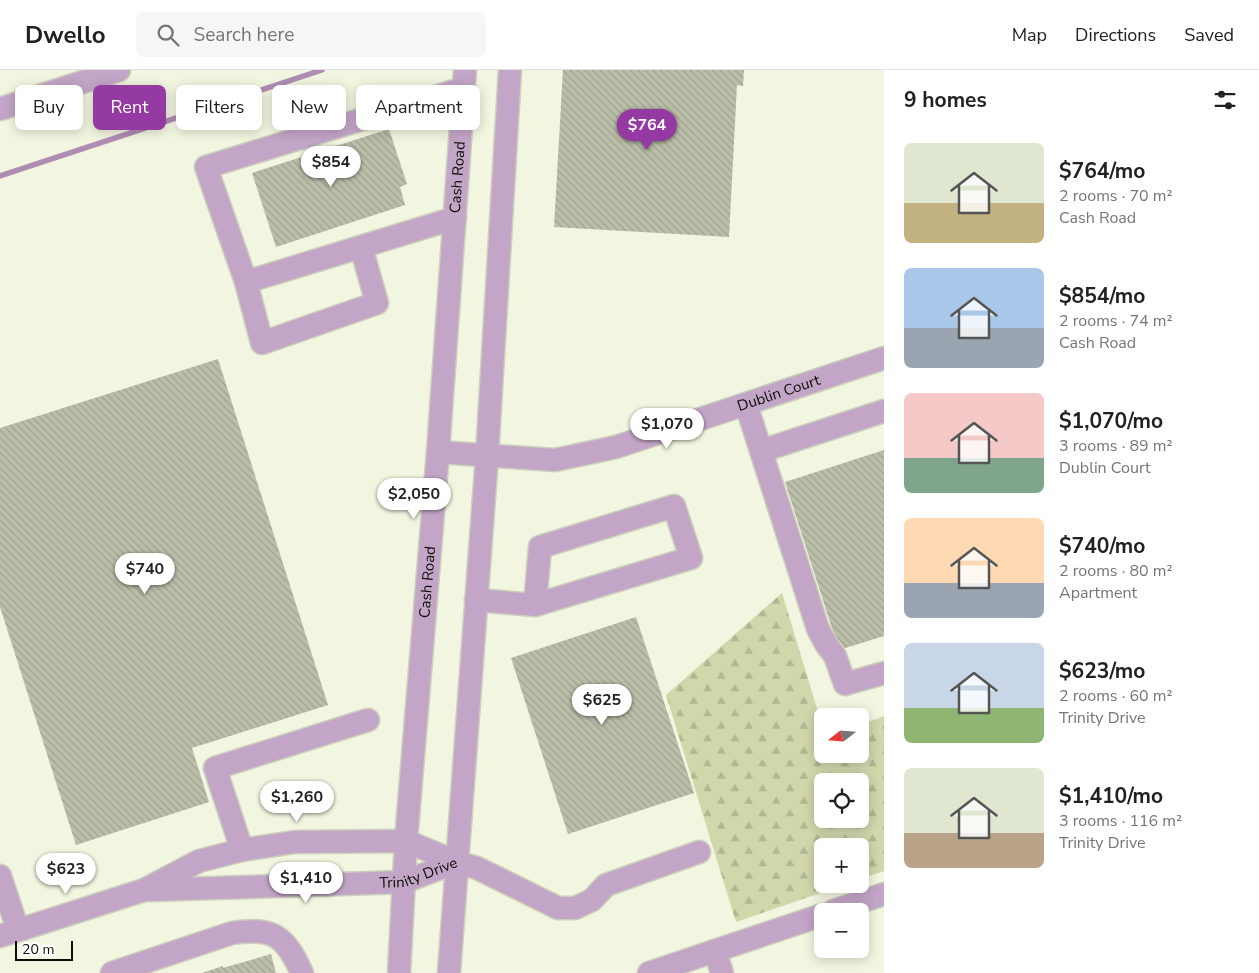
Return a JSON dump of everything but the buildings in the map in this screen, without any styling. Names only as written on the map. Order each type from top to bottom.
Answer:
[{"type":"street","points":[[0,109],[93,74],[118,70]]},
{"type":"street","points":[[449,973],[487,456],[510,70]]},
{"type":"street","points":[[361,247],[377,303],[262,343],[246,282],[206,167],[464,79]]},
{"type":"street","name":"Cash Road","points":[[399,973],[406,841],[438,452],[464,79]]},
{"type":"street","points":[[246,282],[455,218]]},
{"type":"street","name":"Dublin Court","points":[[438,452],[555,460],[616,447],[884,358]]},
{"type":"street","points":[[746,404],[818,629],[835,656],[846,684],[884,673]]},
{"type":"street","points":[[760,451],[884,411]]},
{"type":"street","points":[[476,600],[535,605],[691,558],[674,506],[540,547],[535,605]]},
{"type":"street","points":[[242,850],[215,768],[368,720]]},
{"type":"street","name":"Trinity Drive","points":[[9,933],[144,890],[199,861],[242,850],[294,842],[406,841],[456,862]]},
{"type":"street","points":[[456,862],[485,871],[558,908],[575,908],[592,900],[606,884],[699,852]]},
{"type":"street","name":"Trinity Drive","points":[[144,890],[404,882],[456,862]]},
{"type":"street","points":[[0,876],[9,933]]},
{"type":"street","points":[[857,903],[884,894]]},
{"type":"street","points":[[649,973],[814,918]]},
{"type":"street","points":[[112,973],[232,933],[252,930],[269,932],[284,941],[294,954],[302,973]]},
{"type":"street","points":[[715,951],[722,973]]},
{"type":"green space","points":[[782,593],[817,708],[814,708],[814,763],[869,763],[869,722],[884,716],[884,871],[869,876],[869,838],[814,838],[814,893],[821,893],[736,922],[666,695]]},
{"type":"waterway","points":[[0,176],[322,70]]}]
